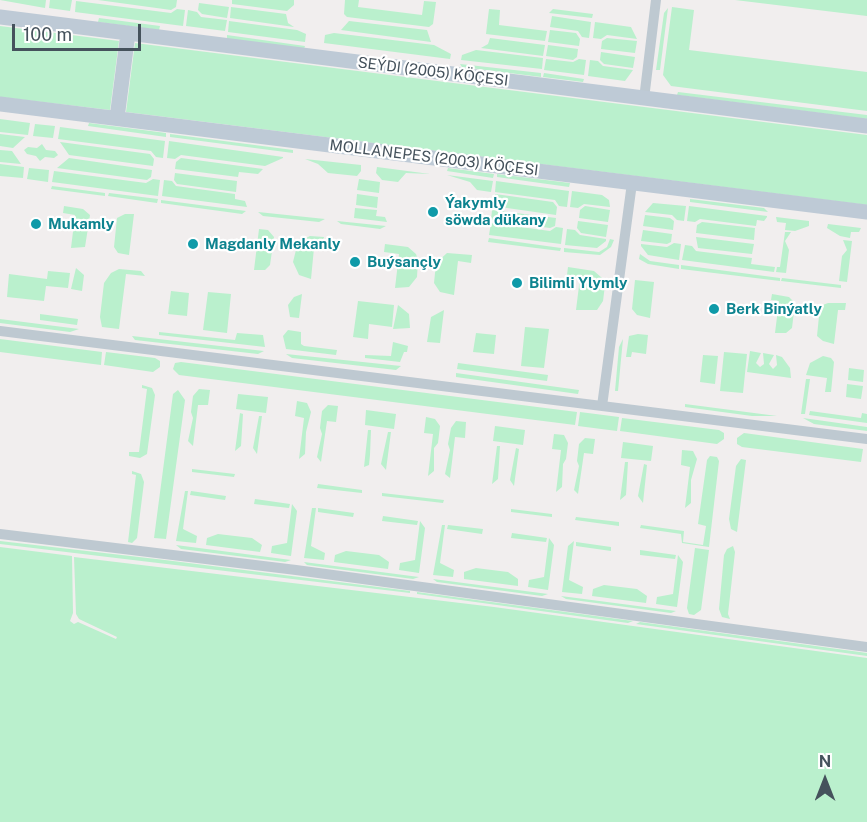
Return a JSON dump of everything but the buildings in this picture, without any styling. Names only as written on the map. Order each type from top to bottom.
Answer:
[{"type":"street","points":[[644,99],[656,0]]},
{"type":"street","name":"SEÝDI (2005) KÖÇESI","points":[[0,17],[867,126]]},
{"type":"street","points":[[117,118],[128,33]]},
{"type":"street","name":"MOLLANEPES (2003) KÖÇESI","points":[[0,104],[867,212]]},
{"type":"street","points":[[602,406],[632,183]]},
{"type":"street","points":[[0,331],[867,439]]},
{"type":"street","points":[[0,534],[296,570],[867,647]]},
{"type":"green space","points":[[0,0],[46,0],[45,8]]},
{"type":"green space","points":[[50,0],[72,0],[70,11],[49,8]]},
{"type":"green space","points":[[98,0],[177,0],[176,7],[171,10]]},
{"type":"green space","points":[[232,0],[294,0],[294,5],[287,11],[232,4]]},
{"type":"green space","points":[[345,0],[359,0],[358,7],[422,15],[424,1],[436,2],[433,24],[429,27],[347,17],[344,14]]},
{"type":"green space","points":[[735,0],[867,0],[867,16]]},
{"type":"green space","points":[[76,1],[171,13],[177,9],[185,10],[183,26],[75,12]]},
{"type":"green space","points":[[199,3],[229,7],[227,18],[202,14],[198,10]]},
{"type":"green space","points":[[231,7],[286,14],[288,23],[294,27],[230,18]]},
{"type":"green space","points":[[672,7],[694,10],[689,50],[867,72],[867,111],[671,86],[663,75]]},
{"type":"green space","points":[[668,8],[660,70],[656,70],[664,13]]},
{"type":"green space","points":[[489,9],[500,10],[499,25],[547,31],[545,41],[486,34]]},
{"type":"green space","points":[[553,9],[593,14],[592,18],[549,13]]},
{"type":"green space","points":[[188,10],[197,12],[201,17],[227,20],[225,31],[186,26]]},
{"type":"green space","points":[[552,16],[591,22],[589,38],[582,37],[578,31],[550,27]]},
{"type":"green space","points":[[99,18],[160,26],[159,30],[98,22]]},
{"type":"green space","points":[[229,21],[297,30],[306,34],[305,42],[228,32]]},
{"type":"green space","points":[[349,21],[427,30],[431,42],[341,30]]},
{"type":"green space","points":[[595,22],[631,27],[637,39],[607,35],[601,39],[593,38]]},
{"type":"green space","points":[[0,26],[119,41],[110,110],[0,97]]},
{"type":"green space","points":[[550,30],[576,33],[580,39],[579,46],[548,42]]},
{"type":"green space","points":[[334,33],[434,45],[451,54],[450,59],[324,43],[325,35]]},
{"type":"green space","points":[[227,35],[305,46],[304,49],[227,39]]},
{"type":"green space","points":[[490,38],[545,45],[543,56],[481,48],[488,44]]},
{"type":"green space","points":[[607,38],[637,41],[635,53],[601,49],[602,41]]},
{"type":"green space","points":[[135,43],[867,135],[867,205],[126,112]]},
{"type":"green space","points":[[548,45],[578,49],[577,57],[573,60],[546,56]]},
{"type":"green space","points":[[476,50],[543,58],[542,69],[461,60],[462,55]]},
{"type":"green space","points":[[601,52],[635,57],[633,68],[604,64],[600,60]]},
{"type":"green space","points":[[546,59],[573,62],[579,59],[586,60],[584,75],[544,70]]},
{"type":"green space","points":[[590,60],[598,61],[603,66],[633,70],[625,81],[588,76]]},
{"type":"green space","points":[[460,64],[541,73],[541,77],[462,67]]},
{"type":"green space","points":[[544,73],[584,79],[583,82],[543,77]]},
{"type":"green space","points":[[678,92],[867,115],[867,119],[677,95]]},
{"type":"green space","points":[[0,119],[30,123],[28,135],[0,132]]},
{"type":"green space","points":[[89,123],[166,133],[166,137],[88,126]]},
{"type":"green space","points":[[35,124],[55,126],[53,138],[33,136]]},
{"type":"green space","points":[[60,127],[165,141],[163,158],[156,157],[151,151],[58,139]]},
{"type":"green space","points":[[0,134],[25,137],[13,148],[0,146]]},
{"type":"green space","points":[[170,134],[293,150],[293,153],[170,137]]},
{"type":"green space","points":[[169,141],[283,158],[265,166],[181,155],[175,159],[167,158]]},
{"type":"green space","points":[[60,142],[150,154],[154,159],[153,166],[69,155]]},
{"type":"green space","points":[[42,144],[46,150],[55,151],[58,155],[54,158],[45,157],[40,161],[36,156],[27,154],[24,150],[28,147],[37,148]]},
{"type":"green space","points":[[0,150],[12,151],[21,164],[0,162]]},
{"type":"green space","points":[[69,158],[152,170],[151,177],[147,180],[57,168]]},
{"type":"green space","points":[[181,158],[263,169],[258,174],[239,172],[238,177],[175,169],[176,162]]},
{"type":"green space","points":[[305,159],[361,165],[361,171],[357,176],[328,173],[318,164]]},
{"type":"green space","points":[[0,164],[24,167],[23,178],[0,176]]},
{"type":"green space","points":[[377,167],[430,174],[406,173],[398,182],[382,180],[376,173]]},
{"type":"green space","points":[[29,168],[49,170],[48,182],[27,179]]},
{"type":"green space","points":[[448,168],[494,174],[493,178],[447,171]]},
{"type":"green space","points":[[54,171],[146,183],[153,179],[160,180],[158,196],[52,182]]},
{"type":"green space","points":[[175,173],[237,181],[236,192],[177,184],[174,180]]},
{"type":"green space","points":[[497,174],[570,183],[569,187],[497,177]]},
{"type":"green space","points":[[447,175],[493,181],[491,192],[477,190],[470,182]]},
{"type":"green space","points":[[359,179],[380,182],[379,193],[357,190]]},
{"type":"green space","points":[[164,180],[172,181],[176,186],[235,194],[235,199],[245,201],[247,207],[162,196]]},
{"type":"green space","points":[[496,181],[569,191],[567,207],[559,206],[555,200],[495,192]]},
{"type":"green space","points":[[52,186],[105,193],[105,196],[51,189]]},
{"type":"green space","points":[[572,191],[602,195],[609,200],[610,207],[584,204],[578,208],[570,207]]},
{"type":"green space","points":[[109,193],[158,199],[157,203],[108,196]]},
{"type":"green space","points":[[357,194],[378,197],[377,208],[356,205]]},
{"type":"green space","points":[[495,194],[553,202],[557,207],[556,215],[493,206]]},
{"type":"green space","points":[[690,199],[764,208],[768,212],[690,202]]},
{"type":"green space","points":[[161,200],[246,211],[242,214],[161,203]]},
{"type":"green space","points":[[653,203],[686,206],[684,221],[677,220],[672,215],[645,212]]},
{"type":"green space","points":[[64,206],[83,209],[90,215],[85,247],[71,248],[75,215],[63,213]]},
{"type":"green space","points":[[585,206],[610,210],[608,222],[579,218],[580,210]]},
{"type":"green space","points":[[689,206],[767,217],[764,221],[757,220],[756,226],[700,219],[695,222],[687,221]]},
{"type":"green space","points":[[355,208],[377,210],[376,216],[385,217],[387,222],[354,218]]},
{"type":"green space","points":[[492,210],[556,218],[555,226],[550,228],[491,220]]},
{"type":"green space","points":[[258,212],[325,219],[319,222],[263,216]]},
{"type":"green space","points":[[125,214],[134,214],[129,255],[118,253],[114,247],[117,218]]},
{"type":"green space","points":[[645,215],[670,218],[674,221],[673,230],[643,226]]},
{"type":"green space","points":[[776,217],[809,221],[809,226],[795,231],[785,230],[786,223],[777,222]]},
{"type":"green space","points":[[337,221],[386,226],[380,229],[341,224]]},
{"type":"green space","points":[[578,221],[608,225],[606,237],[581,233],[577,228]]},
{"type":"green space","points":[[702,222],[755,228],[754,240],[696,233],[697,225]]},
{"type":"green space","points":[[491,223],[550,231],[556,227],[563,228],[561,244],[489,235]]},
{"type":"green space","points":[[828,224],[861,228],[859,232],[851,232],[850,238],[840,236],[827,228]]},
{"type":"green space","points":[[259,229],[268,230],[274,237],[270,265],[265,270],[254,270]]},
{"type":"green space","points":[[567,229],[575,230],[580,235],[606,239],[606,241],[597,248],[565,245]]},
{"type":"green space","points":[[643,230],[672,234],[671,242],[667,244],[641,241]]},
{"type":"green space","points":[[785,232],[791,232],[785,241],[789,250],[786,273],[776,272],[777,267],[780,267]]},
{"type":"green space","points":[[310,236],[324,237],[322,246],[316,245],[314,248],[311,279],[299,275],[293,262],[298,242]]},
{"type":"green space","points":[[696,237],[754,244],[752,254],[698,248]]},
{"type":"green space","points":[[489,238],[561,248],[560,251],[488,242]]},
{"type":"green space","points":[[610,239],[614,240],[611,247],[600,255],[564,252],[564,248],[599,252],[607,247]]},
{"type":"green space","points":[[843,240],[852,241],[847,282],[839,281],[842,256],[847,250]]},
{"type":"green space","points":[[674,243],[681,244],[679,260],[648,255],[641,246],[641,244],[667,247]]},
{"type":"green space","points":[[385,244],[408,247],[416,254],[417,277],[409,287],[395,288],[399,254],[384,252]]},
{"type":"green space","points":[[685,245],[692,246],[696,251],[752,258],[751,264],[775,267],[774,272],[682,260]]},
{"type":"green space","points":[[447,253],[472,255],[471,263],[458,261],[454,295],[440,292],[434,283],[436,263]]},
{"type":"green space","points":[[640,254],[650,261],[679,265],[679,269],[648,264],[639,259]]},
{"type":"green space","points":[[681,265],[780,278],[780,281],[681,269]]},
{"type":"green space","points":[[568,267],[594,271],[602,278],[605,285],[603,301],[597,310],[576,310],[580,278],[567,275]]},
{"type":"green space","points":[[76,268],[84,275],[82,291],[71,289]]},
{"type":"green space","points":[[119,269],[141,271],[145,276],[126,274],[119,329],[102,327],[100,317],[104,283],[111,273]]},
{"type":"green space","points":[[48,271],[70,273],[68,288],[46,286],[44,301],[7,297],[9,274],[47,279]]},
{"type":"green space","points":[[782,278],[841,285],[841,288],[781,281]]},
{"type":"green space","points":[[635,280],[654,282],[650,318],[637,315],[632,309]]},
{"type":"green space","points":[[171,291],[189,293],[187,316],[168,314]]},
{"type":"green space","points":[[208,292],[231,294],[227,333],[203,330]]},
{"type":"green space","points":[[302,294],[299,318],[290,317],[288,305],[294,297]]},
{"type":"green space","points":[[772,294],[789,297],[795,303],[792,328],[786,333],[775,333],[779,301],[771,300]]},
{"type":"green space","points":[[358,301],[394,305],[392,327],[369,324],[368,339],[353,337]]},
{"type":"green space","points":[[828,303],[846,303],[845,310],[838,310],[834,344],[823,341],[817,336],[820,306]]},
{"type":"green space","points":[[398,305],[409,314],[410,328],[393,329]]},
{"type":"green space","points":[[444,310],[440,343],[427,342],[431,317]]},
{"type":"green space","points":[[40,314],[78,319],[77,325],[40,320]]},
{"type":"green space","points":[[0,319],[79,329],[70,332],[0,323]]},
{"type":"green space","points":[[525,327],[549,329],[544,368],[521,366]]},
{"type":"green space","points":[[288,330],[301,332],[301,344],[304,346],[337,350],[336,355],[286,349],[283,336]]},
{"type":"green space","points":[[159,332],[235,340],[237,333],[263,335],[265,347],[159,335]]},
{"type":"green space","points":[[476,333],[496,335],[494,354],[473,352]]},
{"type":"green space","points":[[648,335],[646,354],[632,352],[631,357],[626,357],[629,336]]},
{"type":"green space","points":[[132,336],[264,351],[258,354],[135,340]]},
{"type":"green space","points":[[0,339],[102,352],[101,365],[0,352]]},
{"type":"green space","points":[[623,339],[618,391],[615,391],[619,347]]},
{"type":"green space","points":[[393,342],[408,346],[400,362],[365,358],[365,355],[391,356]]},
{"type":"green space","points":[[750,351],[761,353],[756,363],[760,367],[764,364],[763,353],[774,355],[769,364],[773,369],[777,365],[776,355],[782,357],[790,368],[791,378],[747,372]]},
{"type":"green space","points":[[106,352],[155,358],[160,361],[160,367],[153,372],[104,365]]},
{"type":"green space","points":[[724,352],[747,354],[743,393],[720,391]]},
{"type":"green space","points":[[286,354],[401,366],[396,370],[292,358]]},
{"type":"green space","points":[[703,355],[718,356],[715,384],[700,382]]},
{"type":"green space","points":[[823,356],[831,358],[834,362],[831,392],[825,392],[827,378],[806,375],[810,363]]},
{"type":"green space","points":[[175,363],[577,412],[575,425],[179,375],[173,369]]},
{"type":"green space","points":[[458,363],[548,375],[547,381],[457,369]]},
{"type":"green space","points":[[849,368],[864,370],[863,382],[848,380]]},
{"type":"green space","points":[[456,373],[579,390],[578,394],[456,377]]},
{"type":"green space","points":[[806,379],[810,379],[805,414],[801,414]]},
{"type":"green space","points":[[847,384],[863,386],[861,399],[846,397]]},
{"type":"green space","points":[[142,385],[152,388],[155,395],[147,454],[140,458],[129,456],[129,452],[139,452],[147,389],[142,388]]},
{"type":"green space","points":[[199,389],[210,390],[208,405],[198,405],[193,446],[188,441],[193,418],[191,412],[193,396]]},
{"type":"green space","points":[[178,390],[185,400],[166,539],[154,538],[173,394]]},
{"type":"green space","points":[[238,394],[268,397],[266,413],[236,409]]},
{"type":"green space","points":[[297,401],[307,403],[311,412],[306,432],[305,454],[299,459],[304,418],[295,416]]},
{"type":"green space","points":[[685,404],[777,416],[752,416],[685,407]]},
{"type":"green space","points":[[328,405],[338,406],[336,422],[327,421],[321,462],[317,457],[322,434],[320,428],[322,411]]},
{"type":"green space","points":[[366,410],[396,414],[394,429],[365,425]]},
{"type":"green space","points":[[810,411],[861,418],[862,413],[867,414],[867,423],[809,415]]},
{"type":"green space","points":[[580,412],[619,417],[617,431],[578,426]]},
{"type":"green space","points":[[240,413],[243,414],[241,446],[235,451]]},
{"type":"green space","points":[[259,416],[262,416],[257,454],[253,448]]},
{"type":"green space","points":[[426,417],[435,419],[440,426],[438,443],[434,448],[434,471],[428,476],[433,434],[424,433]]},
{"type":"green space","points":[[622,418],[719,430],[724,433],[724,439],[717,444],[620,431]]},
{"type":"green space","points":[[803,418],[867,427],[867,431],[814,424]]},
{"type":"green space","points":[[456,421],[466,422],[465,438],[455,437],[450,478],[445,474],[450,450],[448,444],[451,428]]},
{"type":"green space","points":[[495,426],[525,430],[523,445],[493,441]]},
{"type":"green space","points":[[368,430],[371,430],[369,465],[364,467]]},
{"type":"green space","points":[[388,432],[391,432],[386,470],[381,464]]},
{"type":"green space","points":[[744,433],[863,449],[861,462],[742,447],[737,444],[737,438]]},
{"type":"green space","points":[[554,434],[564,435],[568,443],[563,464],[562,487],[556,492],[561,450],[552,449]]},
{"type":"green space","points":[[585,438],[595,439],[593,454],[584,453],[578,494],[574,490],[579,466],[577,461],[579,444]]},
{"type":"green space","points":[[623,442],[653,446],[651,461],[621,458]]},
{"type":"green space","points":[[497,446],[500,446],[498,479],[492,484]]},
{"type":"green space","points":[[516,448],[519,449],[514,486],[510,480]]},
{"type":"green space","points":[[682,450],[693,451],[697,459],[691,480],[691,503],[685,508],[690,467],[681,465]]},
{"type":"green space","points":[[710,456],[717,457],[719,461],[709,547],[682,543],[681,534],[640,528],[641,525],[684,531],[683,542],[703,545],[706,526],[698,524],[707,460]]},
{"type":"green space","points":[[741,459],[746,460],[737,532],[731,529],[729,519],[736,466]]},
{"type":"green space","points":[[625,462],[628,462],[626,495],[620,500]]},
{"type":"green space","points":[[644,464],[647,465],[643,503],[638,496]]},
{"type":"green space","points":[[192,469],[235,474],[234,477],[192,472]]},
{"type":"green space","points":[[132,471],[141,474],[144,482],[137,538],[132,543],[128,542],[136,475],[132,474]]},
{"type":"green space","points":[[318,484],[362,490],[362,493],[317,488]]},
{"type":"green space","points":[[185,491],[188,491],[183,529],[197,536],[196,543],[176,541]]},
{"type":"green space","points":[[191,491],[226,496],[225,500],[190,495]]},
{"type":"green space","points":[[382,493],[444,500],[443,503],[382,496]]},
{"type":"green space","points":[[255,499],[290,504],[289,508],[254,504]]},
{"type":"green space","points":[[292,504],[297,511],[291,556],[271,553],[272,546],[287,543]]},
{"type":"green space","points":[[312,508],[316,508],[311,546],[325,553],[324,560],[304,558]]},
{"type":"green space","points":[[318,508],[354,513],[353,517],[318,512]]},
{"type":"green space","points":[[511,509],[552,514],[552,517],[511,512]]},
{"type":"green space","points":[[383,516],[418,521],[417,525],[382,521]]},
{"type":"green space","points":[[576,517],[619,522],[619,526],[575,520]]},
{"type":"green space","points":[[420,521],[425,528],[419,573],[399,570],[400,563],[415,560]]},
{"type":"green space","points":[[442,525],[445,525],[440,563],[454,570],[453,577],[433,575]]},
{"type":"green space","points":[[448,525],[483,529],[482,534],[447,529]]},
{"type":"green space","points":[[512,533],[547,538],[546,542],[511,538]]},
{"type":"green space","points":[[218,534],[252,538],[262,545],[260,552],[206,545],[207,538]]},
{"type":"green space","points":[[549,538],[554,545],[548,590],[528,587],[529,580],[544,577]]},
{"type":"green space","points":[[0,541],[410,591],[410,593],[0,544]]},
{"type":"green space","points":[[574,541],[569,580],[583,587],[582,594],[562,592],[568,546]]},
{"type":"green space","points":[[576,542],[611,547],[611,551],[576,546]]},
{"type":"green space","points":[[176,545],[291,560],[285,562],[181,549]]},
{"type":"green space","points":[[733,546],[735,552],[728,614],[730,619],[722,617],[719,609],[724,555],[727,549]]},
{"type":"green space","points":[[0,547],[72,556],[73,613],[70,621],[74,624],[78,622],[116,639],[117,637],[79,619],[76,614],[74,557],[494,607],[867,658],[867,822],[0,822]]},
{"type":"green space","points":[[695,548],[709,550],[701,610],[694,615],[689,614],[687,608]]},
{"type":"green space","points":[[640,550],[676,555],[675,559],[640,555]]},
{"type":"green space","points":[[346,551],[379,555],[389,562],[388,569],[334,562],[335,555]]},
{"type":"green space","points":[[678,555],[683,562],[677,607],[656,604],[657,597],[673,594]]},
{"type":"green space","points":[[304,562],[419,577],[413,579],[307,565]]},
{"type":"green space","points":[[476,568],[508,572],[518,579],[518,586],[464,579],[464,572]]},
{"type":"green space","points":[[433,579],[548,594],[542,596],[437,582]]},
{"type":"green space","points":[[604,585],[637,589],[647,596],[646,603],[592,596],[593,589]]},
{"type":"green space","points":[[417,592],[633,621],[628,623],[417,594]]},
{"type":"green space","points":[[561,596],[676,611],[671,613],[566,599]]},
{"type":"green space","points":[[640,622],[867,653],[867,656],[636,624]]},
{"type":"place","name":"Ýakymly söwda dükany","points":[[433,212]]},
{"type":"place","name":"Mukamly","points":[[36,224]]},
{"type":"place","name":"Magdanly Mekanly","points":[[193,244]]},
{"type":"place","name":"Buýsançly","points":[[355,262]]},
{"type":"place","name":"Bilimli Ylymly","points":[[517,283]]},
{"type":"place","name":"Berk Binýatly","points":[[714,309]]}]
